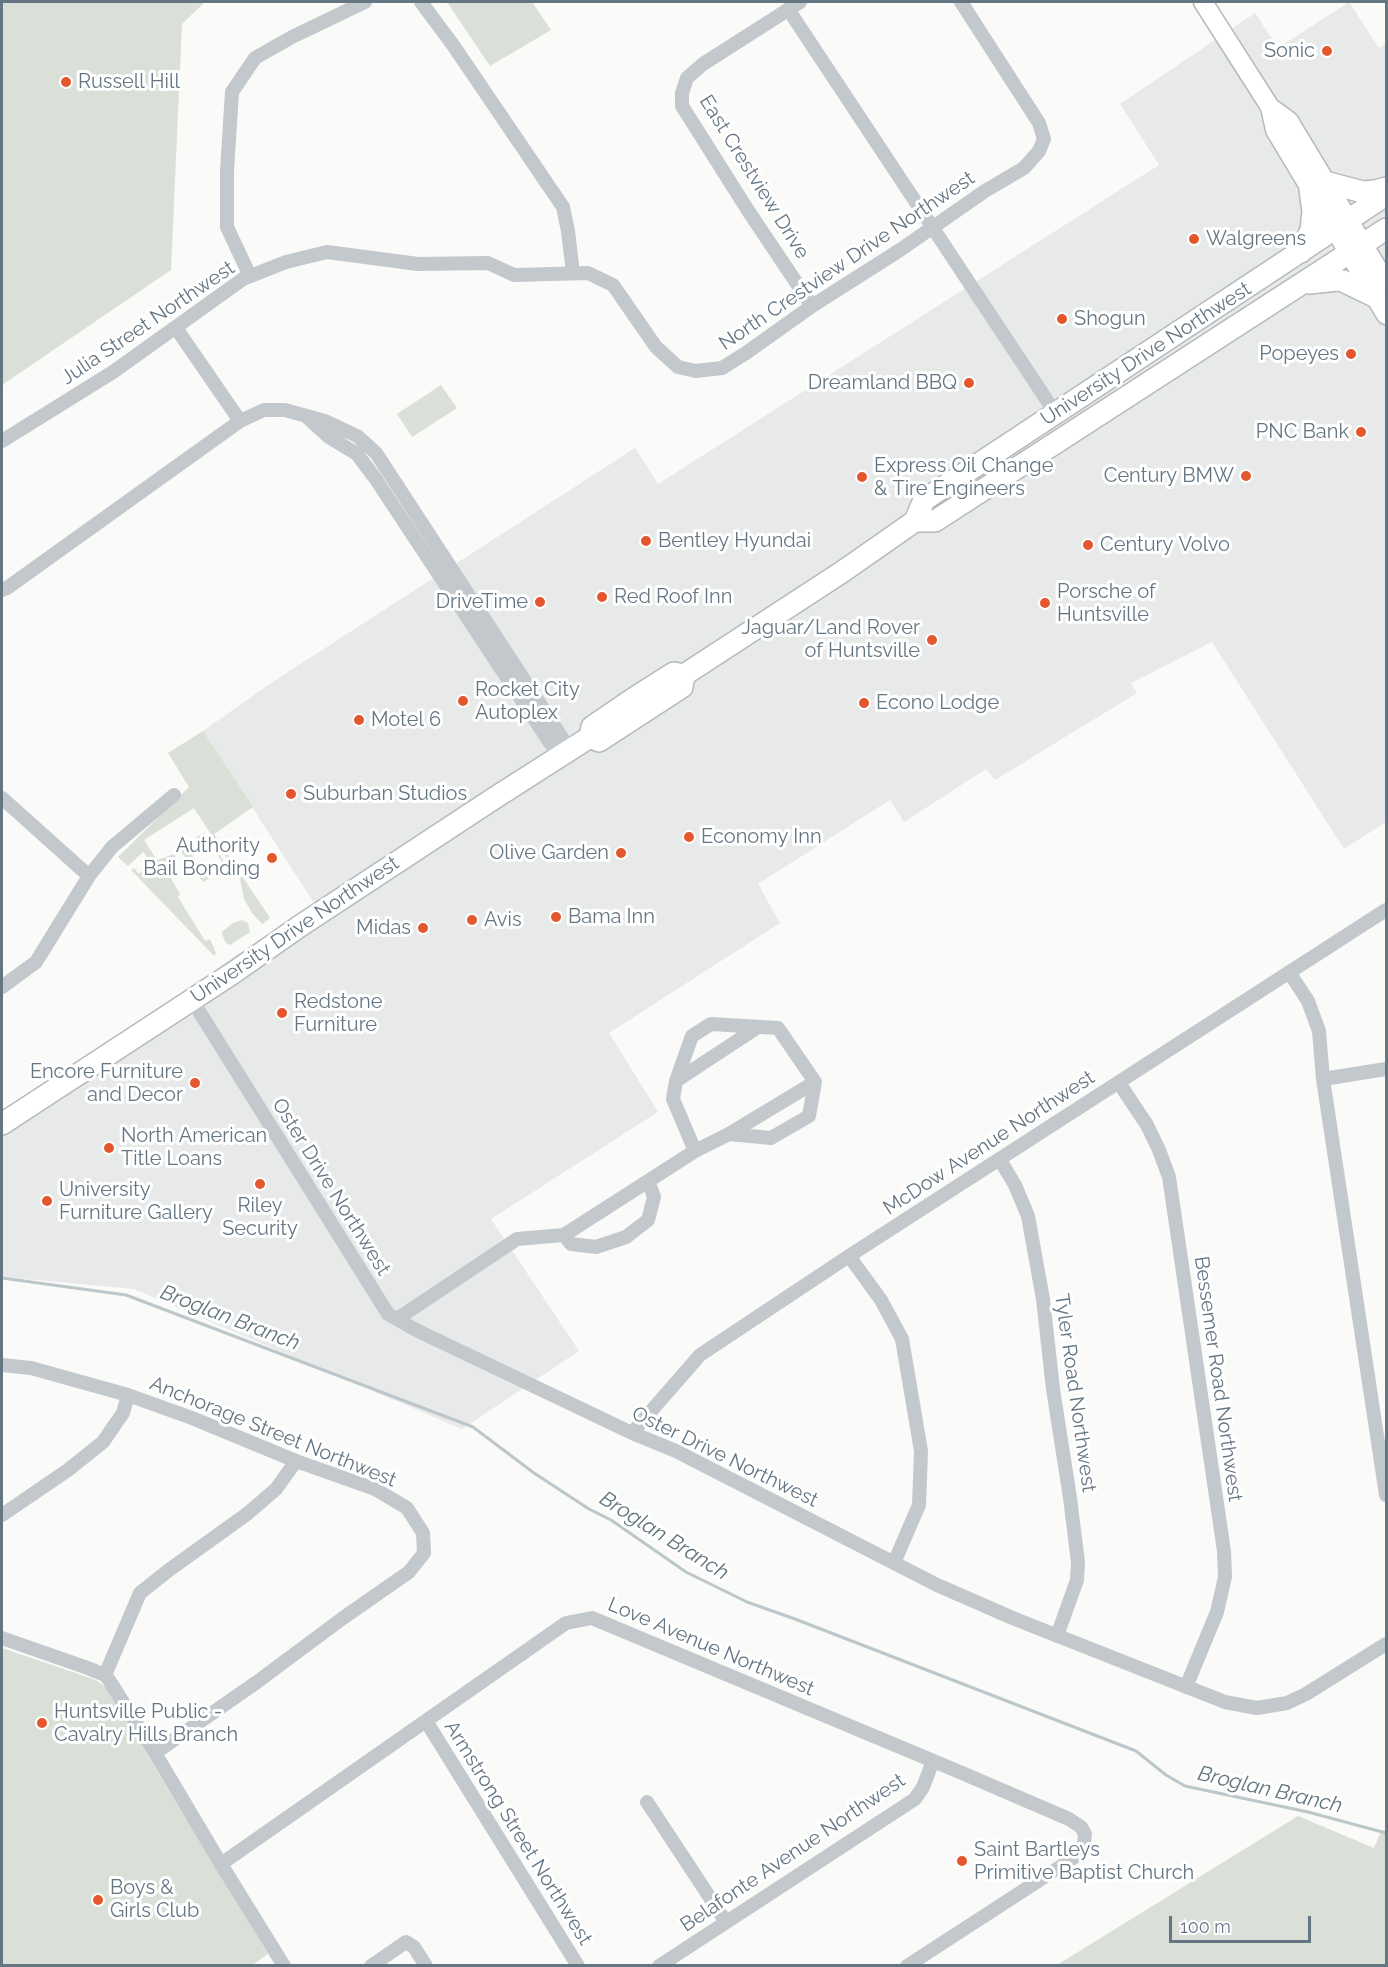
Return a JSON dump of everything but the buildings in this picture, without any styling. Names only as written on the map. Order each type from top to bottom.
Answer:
[{"type":"highway","points":[[1301,252],[1311,230],[1318,186],[1363,192],[1386,188]]},
{"type":"highway","name":"University Drive Northwest","points":[[2,1124],[493,799],[590,737],[599,741],[659,703],[682,687],[684,675],[842,572],[915,521],[924,500],[1386,195]]},
{"type":"highway","name":"University Drive Northwest","points":[[915,521],[935,521],[1386,229]]},
{"type":"highway","points":[[1303,284],[1337,279],[1381,290]]},
{"type":"main road","points":[[1207,3],[1270,107],[1289,122],[1318,186],[1381,290],[1386,315]]},
{"type":"street","points":[[250,276],[227,227],[227,171],[232,92],[255,58],[292,37],[365,2]]},
{"type":"street","points":[[421,2],[453,45],[563,207],[573,273]]},
{"type":"street","name":"North Crestview Drive Northwest","points":[[573,273],[588,273],[613,285],[656,347],[678,367],[696,371],[722,368],[985,191],[1024,168],[1039,151],[1044,139],[1039,123],[961,2]]},
{"type":"street","points":[[794,5],[933,227],[1056,414]]},
{"type":"street","name":"East Crestview Drive","points":[[794,5],[703,64],[687,78],[682,93],[682,106],[812,306]]},
{"type":"street","name":"Julia Street Northwest","points":[[2,441],[113,372],[243,279],[286,262],[327,252],[417,264],[488,263],[514,275],[573,273]]},
{"type":"street","points":[[176,328],[240,421]]},
{"type":"street","points":[[2,590],[240,421],[264,410],[285,410],[306,416],[329,437],[357,454],[565,754]]},
{"type":"street","points":[[2,987],[36,962],[89,876],[112,847],[174,795]]},
{"type":"street","points":[[2,798],[89,876]]},
{"type":"street","name":"McDow Avenue Northwest","points":[[632,1433],[700,1355],[849,1256],[1386,910]]},
{"type":"street","points":[[1289,972],[1308,1001],[1319,1031],[1323,1079],[1383,1446],[1386,1495]]},
{"type":"street","name":"Oster Drive Northwest","points":[[192,1000],[388,1314],[416,1330],[632,1433],[676,1451],[937,1585],[1057,1636],[1225,1702],[1257,1708],[1268,1708],[1287,1703],[1306,1694],[1386,1644]]},
{"type":"street","points":[[695,1151],[673,1099],[676,1081],[692,1036],[711,1024],[778,1028],[815,1082],[809,1116],[771,1138],[729,1134]]},
{"type":"street","points":[[676,1081],[758,1027]]},
{"type":"street","points":[[1323,1079],[1386,1069]]},
{"type":"street","points":[[397,1319],[517,1239],[564,1235],[695,1151],[729,1134],[815,1082]]},
{"type":"street","name":"Bessemer Road Northwest","points":[[1119,1083],[1147,1125],[1160,1150],[1169,1177],[1224,1551],[1225,1577],[1220,1601],[1205,1646],[1186,1687]]},
{"type":"street","name":"Tyler Road Northwest","points":[[1000,1160],[1028,1216],[1076,1540],[1077,1580],[1057,1636]]},
{"type":"street","points":[[564,1235],[571,1244],[596,1247],[626,1237],[648,1220],[654,1197],[648,1181]]},
{"type":"street","points":[[849,1256],[881,1300],[902,1339],[921,1451],[920,1504],[894,1563]]},
{"type":"street","name":"Anchorage Street Northwest","points":[[2,1365],[31,1368],[128,1395],[192,1418],[296,1461],[375,1489],[406,1508],[423,1533],[424,1553],[409,1572],[257,1682],[155,1752]]},
{"type":"street","points":[[2,1515],[69,1470],[103,1442],[123,1413],[128,1395]]},
{"type":"street","points":[[105,1675],[140,1593],[247,1514],[276,1488],[296,1461]]},
{"type":"street","name":"Love Avenue Northwest","points":[[221,1864],[566,1623],[592,1618],[1069,1819],[1081,1827],[1085,1834],[1081,1851],[1072,1859],[907,1965]]},
{"type":"street","points":[[2,1638],[105,1675],[155,1752],[284,1965]]},
{"type":"street","name":"Armstrong Street Northwest","points":[[426,1721],[578,1965]]},
{"type":"street","name":"Belafonte Avenue Northwest","points":[[659,1965],[915,1799],[923,1787],[933,1761]]},
{"type":"street","points":[[647,1802],[726,1922]]},
{"type":"street","points":[[371,1965],[406,1942],[414,1947],[426,1965]]},
{"type":"shaded area","points":[[2,2],[205,2],[182,24],[171,270],[2,385]]},
{"type":"shaded area","points":[[447,2],[532,2],[551,30],[490,66]]},
{"type":"shaded area","points":[[1349,2],[1379,48],[1386,44],[1386,822],[1344,849],[1212,642],[1131,683],[1137,693],[995,780],[986,769],[904,822],[890,800],[758,884],[780,923],[609,1033],[658,1112],[491,1219],[579,1351],[462,1429],[134,1289],[2,1277],[2,1113],[314,903],[203,731],[271,683],[635,448],[658,484],[1159,165],[1120,104],[1255,13],[1278,48]]},
{"type":"shaded area","points":[[441,385],[457,408],[412,437],[397,414]]},
{"type":"shaded area","points":[[203,731],[253,807],[214,834],[270,918],[262,924],[244,899],[240,879],[194,808],[144,840],[156,859],[143,867],[150,860],[143,852],[128,866],[118,857],[189,787],[168,753]]},
{"type":"shaded area","points":[[204,833],[225,863],[211,872],[208,879],[203,882],[182,853],[182,848],[190,843],[192,847],[189,850],[203,873],[222,862],[207,838],[200,842],[196,837]]},
{"type":"shaded area","points":[[174,854],[176,858],[171,859],[164,866],[180,894],[178,897],[205,941],[210,939],[216,953],[214,956],[131,870],[134,868],[139,874],[152,862]]},
{"type":"shaded area","points":[[242,920],[248,923],[250,932],[230,945],[226,943],[223,931],[233,923]]},
{"type":"shaded area","points":[[2,1648],[96,1680],[107,1688],[268,1954],[251,1966],[2,1966]]},
{"type":"shaded area","points":[[1298,1816],[1374,1848],[1381,1831],[1386,1833],[1386,1965],[1057,1965]]},
{"type":"waterway","name":"Broglan Branch","points":[[2,1278],[126,1295],[473,1427],[534,1473],[589,1509],[611,1520],[686,1572],[747,1602],[1136,1751],[1166,1775],[1185,1786],[1308,1812],[1386,1833]]},
{"type":"place","name":"Sonic","points":[[1327,51]]},
{"type":"place","name":"Russell Hill","points":[[66,82]]},
{"type":"place","name":"Walgreens","points":[[1194,239]]},
{"type":"place","name":"Shogun","points":[[1062,319]]},
{"type":"place","name":"Popeyes","points":[[1351,354]]},
{"type":"place","name":"Dreamland BBQ","points":[[969,383]]},
{"type":"place","name":"PNC Bank","points":[[1361,432]]},
{"type":"place","name":"Century BMW","points":[[1246,476]]},
{"type":"place","name":"Express Oil Change & Tire Engineers","points":[[862,477]]},
{"type":"place","name":"Bentley Hyundai","points":[[646,541]]},
{"type":"place","name":"Century Volvo","points":[[1088,545]]},
{"type":"place","name":"Red Roof Inn","points":[[602,597]]},
{"type":"place","name":"DriveTime","points":[[540,602]]},
{"type":"place","name":"Porsche of Huntsville","points":[[1045,603]]},
{"type":"place","name":"Jaguar/Land Rover of Huntsville","points":[[932,640]]},
{"type":"place","name":"Rocket City Autoplex","points":[[463,701]]},
{"type":"place","name":"Econo Lodge","points":[[864,703]]},
{"type":"place","name":"Motel 6","points":[[359,720]]},
{"type":"place","name":"Suburban Studios","points":[[291,794]]},
{"type":"place","name":"Economy Inn","points":[[689,837]]},
{"type":"place","name":"Olive Garden","points":[[621,853]]},
{"type":"place","name":"Authority Bail Bonding","points":[[272,858]]},
{"type":"place","name":"Bama Inn","points":[[556,917]]},
{"type":"place","name":"Avis","points":[[472,920]]},
{"type":"place","name":"Midas","points":[[423,928]]},
{"type":"place","name":"Redstone Furniture","points":[[282,1013]]},
{"type":"place","name":"Encore Furniture and Decor","points":[[195,1083]]},
{"type":"place","name":"North American Title Loans","points":[[109,1148]]},
{"type":"place","name":"Riley Security","points":[[260,1184]]},
{"type":"place","name":"University Furniture Gallery","points":[[47,1201]]},
{"type":"place","name":"Huntsville Public - Cavalry Hills Branch","points":[[42,1723]]},
{"type":"place","name":"Saint Bartleys Primitive Baptist Church","points":[[962,1861]]},
{"type":"place","name":"Boys & Girls Club","points":[[98,1900]]}]
